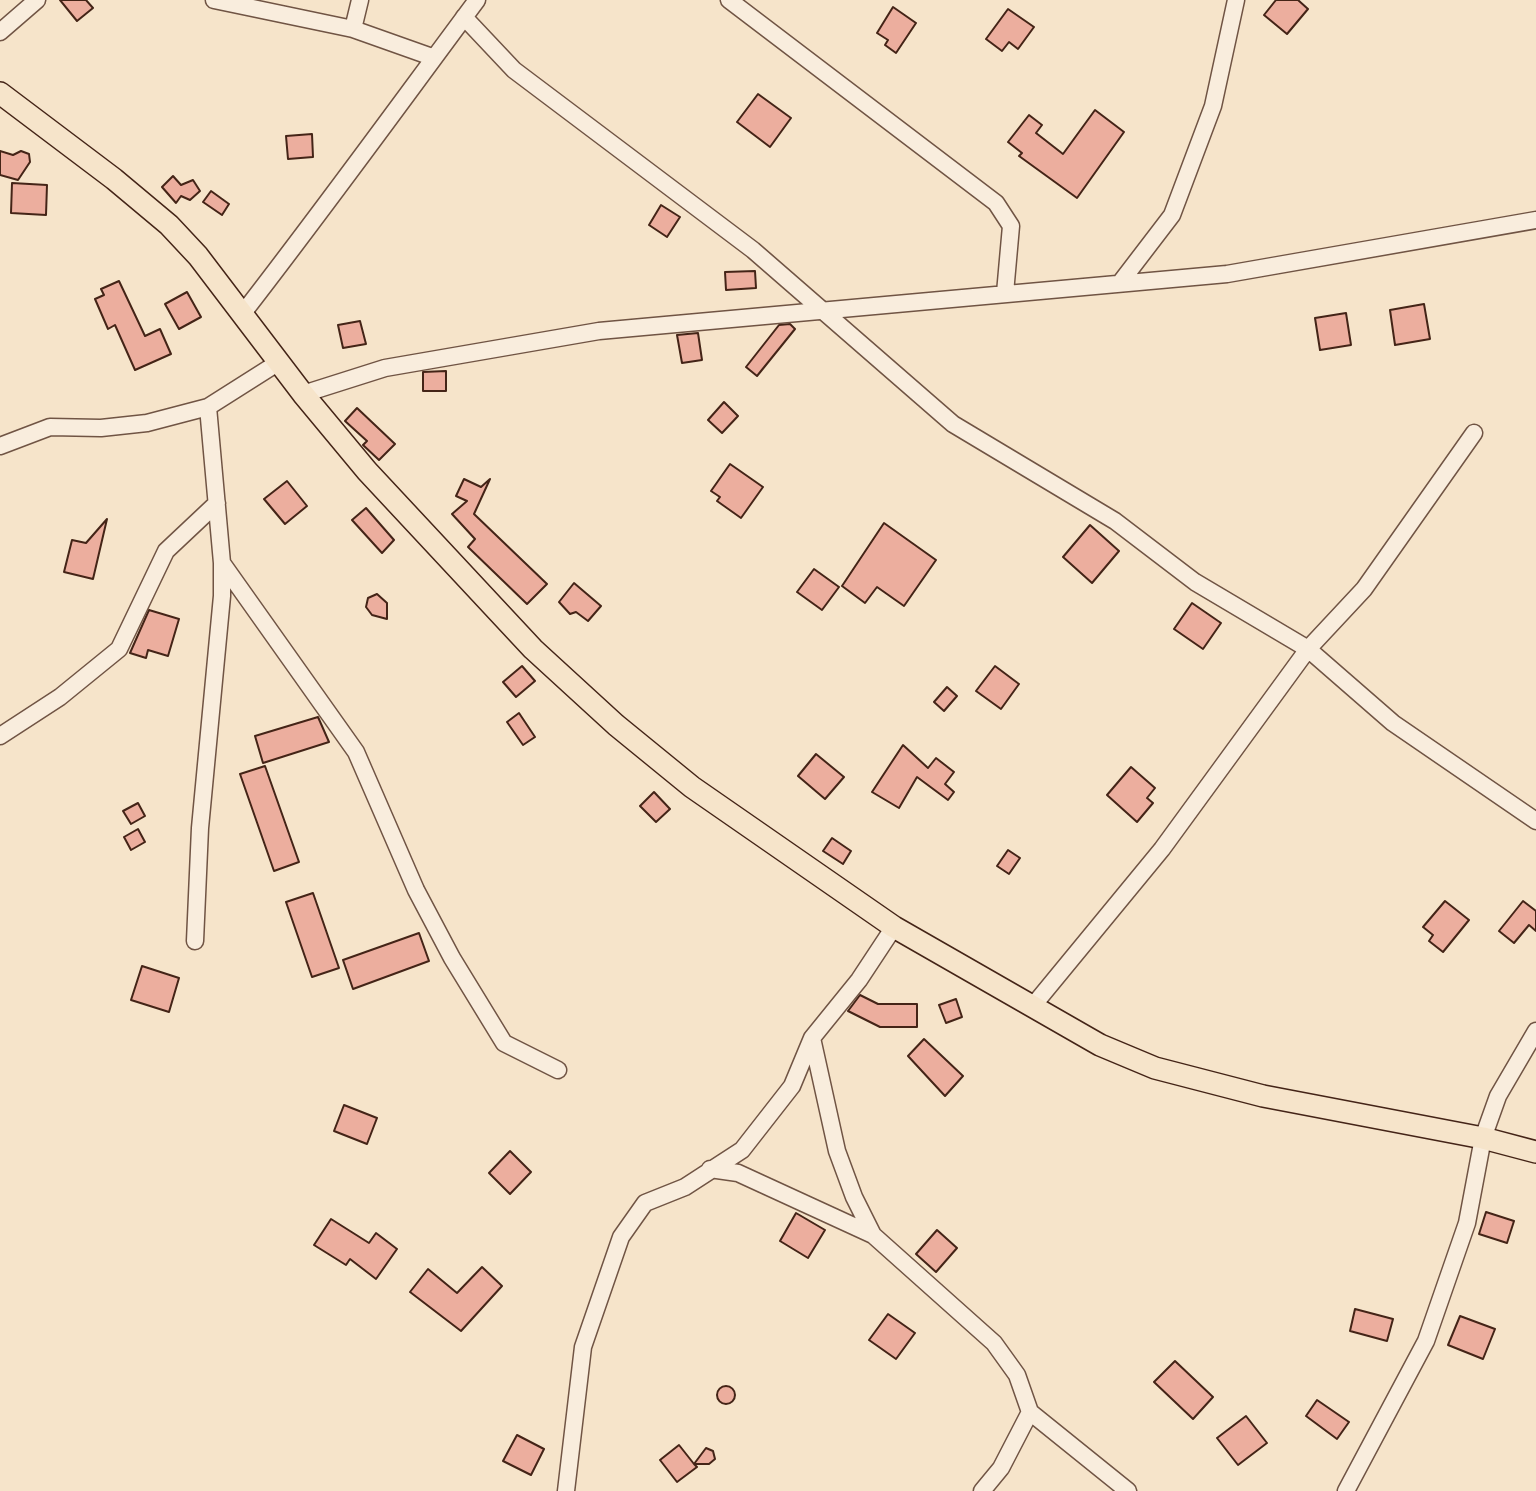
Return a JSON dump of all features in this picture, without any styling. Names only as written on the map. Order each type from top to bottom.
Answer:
[{"type":"main road","points":[[0,93],[114,179],[169,225],[243,313],[303,394],[367,471],[533,649],[616,725],[692,787],[894,927],[1100,1045],[1155,1068],[1264,1096],[1483,1138],[1536,1152]]},
{"type":"street","points":[[0,32],[37,0]]},
{"type":"street","points":[[214,0],[354,29],[432,57]]},
{"type":"street","points":[[354,29],[360,0]]},
{"type":"street","points":[[243,313],[340,189],[432,57],[477,0]]},
{"type":"street","points":[[729,0],[996,203],[1011,226],[1005,293]]},
{"type":"street","points":[[1121,284],[1172,215],[1213,106],[1236,0]]},
{"type":"street","points":[[464,17],[514,70],[753,250],[953,424],[1115,521],[1195,582],[1307,649],[1393,723],[1536,821]]},
{"type":"street","points":[[303,394],[385,368],[599,331],[1227,274],[1536,220]]},
{"type":"street","points":[[0,446],[50,427],[101,428],[148,423],[208,407],[279,362]]},
{"type":"street","points":[[195,941],[201,828],[222,596],[222,563],[208,407]]},
{"type":"street","points":[[1032,1007],[1163,849],[1307,649],[1364,589],[1474,433]]},
{"type":"street","points":[[0,736],[60,697],[119,649],[166,551],[216,503]]},
{"type":"street","points":[[222,563],[356,752],[416,890],[452,958],[504,1043],[558,1070]]},
{"type":"street","points":[[566,1491],[583,1347],[621,1237],[645,1203],[685,1187],[742,1150],[792,1086],[812,1038],[859,980],[894,927]]},
{"type":"street","points":[[1346,1491],[1426,1341],[1467,1223],[1483,1138],[1498,1096],[1536,1031]]},
{"type":"street","points":[[812,1038],[837,1151],[854,1197],[873,1235]]},
{"type":"street","points":[[710,1169],[738,1172],[873,1235],[995,1343],[1017,1375],[1030,1412],[1128,1491]]},
{"type":"street","points":[[982,1491],[1000,1468],[1030,1412]]},
{"type":"building","points":[[60,0],[86,0],[93,8],[77,21]]},
{"type":"building","points":[[1276,0],[1298,0],[1308,9],[1287,34],[1264,15]]},
{"type":"building","points":[[893,7],[916,23],[896,53],[885,45],[888,40],[877,33]]},
{"type":"building","points":[[1008,9],[1034,27],[1018,49],[1009,42],[1002,51],[986,39]]},
{"type":"building","points":[[758,94],[791,118],[770,147],[737,122]]},
{"type":"building","points":[[1095,110],[1124,132],[1077,198],[1019,156],[1022,153],[1008,142],[1029,115],[1042,125],[1036,133],[1063,154]]},
{"type":"building","points":[[312,134],[313,157],[288,159],[286,136]]},
{"type":"building","points":[[0,151],[13,155],[21,151],[29,154],[30,162],[18,180],[0,175]]},
{"type":"building","points":[[173,176],[181,185],[193,180],[200,191],[190,200],[181,196],[176,203],[162,187]]},
{"type":"building","points":[[12,183],[47,185],[46,215],[11,213]]},
{"type":"building","points":[[211,191],[229,204],[222,215],[203,202]]},
{"type":"building","points":[[661,205],[680,217],[667,237],[649,225]]},
{"type":"building","points":[[755,271],[756,288],[726,290],[725,272]]},
{"type":"building","points":[[119,281],[145,336],[160,329],[171,354],[135,370],[115,325],[108,329],[95,299],[104,295],[101,289]]},
{"type":"building","points":[[187,292],[201,317],[179,329],[165,304]]},
{"type":"building","points":[[1424,304],[1430,339],[1395,345],[1390,310]]},
{"type":"building","points":[[1346,313],[1351,345],[1320,350],[1315,318]]},
{"type":"building","points":[[360,321],[366,344],[343,348],[338,325]]},
{"type":"building","points":[[790,324],[795,329],[757,376],[746,367],[779,325]]},
{"type":"building","points":[[698,333],[702,360],[682,363],[677,335]]},
{"type":"building","points":[[446,371],[446,391],[423,391],[423,372]]},
{"type":"building","points":[[724,402],[738,416],[722,433],[708,420]]},
{"type":"building","points":[[357,408],[395,444],[379,460],[363,445],[367,441],[345,421]]},
{"type":"building","points":[[730,464],[763,487],[741,518],[717,501],[720,497],[711,491]]},
{"type":"building","points":[[464,479],[481,487],[490,479],[474,514],[547,584],[527,604],[468,547],[475,539],[452,514],[467,501],[456,496]]},
{"type":"building","points":[[287,481],[307,506],[285,524],[264,499]]},
{"type":"building","points":[[366,508],[394,540],[382,553],[352,520]]},
{"type":"building","points":[[107,519],[93,579],[64,572],[72,540],[86,543]]},
{"type":"building","points":[[884,523],[936,560],[904,606],[877,587],[865,603],[842,586]]},
{"type":"building","points":[[1090,525],[1119,551],[1092,583],[1063,557]]},
{"type":"building","points":[[814,569],[839,587],[822,610],[797,592]]},
{"type":"building","points":[[574,583],[601,606],[588,621],[576,612],[570,614],[559,602]]},
{"type":"building","points":[[377,594],[387,603],[387,619],[372,615],[366,607],[368,598]]},
{"type":"building","points":[[1192,603],[1221,623],[1203,649],[1174,629]]},
{"type":"building","points":[[149,610],[179,619],[168,656],[148,650],[146,658],[130,653]]},
{"type":"building","points":[[522,666],[535,681],[516,697],[503,682]]},
{"type":"building","points":[[995,666],[1019,684],[1001,709],[976,691]]},
{"type":"building","points":[[947,687],[957,696],[944,711],[934,702]]},
{"type":"building","points":[[519,713],[535,737],[523,745],[507,722]]},
{"type":"building","points":[[318,717],[329,742],[263,763],[255,736]]},
{"type":"building","points":[[903,745],[928,768],[936,758],[954,772],[945,784],[954,792],[948,800],[917,777],[899,808],[872,792]]},
{"type":"building","points":[[816,754],[844,777],[825,799],[798,776]]},
{"type":"building","points":[[265,766],[299,862],[274,871],[240,774]]},
{"type":"building","points":[[1131,767],[1155,788],[1147,798],[1153,803],[1137,822],[1107,795]]},
{"type":"building","points":[[654,792],[670,809],[656,822],[640,806]]},
{"type":"building","points":[[138,803],[145,816],[131,824],[123,811]]},
{"type":"building","points":[[138,829],[145,842],[131,850],[124,837]]},
{"type":"building","points":[[832,838],[851,851],[843,864],[823,851]]},
{"type":"building","points":[[1008,850],[1020,858],[1009,874],[997,866]]},
{"type":"building","points":[[313,893],[339,968],[312,977],[286,902]]},
{"type":"building","points":[[1445,901],[1469,920],[1443,952],[1429,941],[1433,935],[1423,927]]},
{"type":"building","points":[[1523,901],[1536,911],[1536,931],[1529,925],[1514,943],[1499,931]]},
{"type":"building","points":[[419,933],[429,961],[353,989],[343,960]]},
{"type":"building","points":[[142,966],[179,978],[169,1012],[131,1000]]},
{"type":"building","points":[[860,995],[878,1004],[917,1004],[917,1027],[880,1027],[848,1011]]},
{"type":"building","points":[[956,999],[962,1017],[946,1023],[939,1005]]},
{"type":"building","points":[[924,1039],[963,1076],[945,1096],[908,1056]]},
{"type":"building","points":[[344,1105],[377,1118],[367,1144],[334,1131]]},
{"type":"building","points":[[510,1151],[531,1172],[510,1194],[489,1173]]},
{"type":"building","points":[[1486,1212],[1514,1221],[1507,1243],[1479,1234]]},
{"type":"building","points":[[796,1213],[825,1230],[808,1258],[780,1241]]},
{"type":"building","points":[[331,1219],[369,1243],[376,1233],[397,1249],[376,1279],[350,1259],[346,1265],[314,1245]]},
{"type":"building","points":[[937,1230],[957,1248],[936,1272],[916,1254]]},
{"type":"building","points":[[482,1267],[502,1286],[461,1331],[410,1292],[428,1269],[457,1293]]},
{"type":"building","points":[[1355,1309],[1393,1319],[1387,1341],[1350,1331]]},
{"type":"building","points":[[888,1314],[915,1333],[896,1359],[869,1340]]},
{"type":"building","points":[[1460,1316],[1495,1329],[1483,1359],[1448,1345]]},
{"type":"building","points":[[1175,1361],[1213,1397],[1193,1419],[1154,1382]]},
{"type":"building","points":[[726,1386],[732,1389],[735,1395],[732,1401],[726,1404],[720,1401],[717,1395],[720,1389]]},
{"type":"building","points":[[1317,1400],[1349,1422],[1337,1439],[1306,1416]]},
{"type":"building","points":[[1246,1416],[1267,1443],[1238,1465],[1217,1438]]},
{"type":"building","points":[[517,1435],[544,1449],[531,1475],[503,1461]]},
{"type":"building","points":[[679,1445],[697,1467],[677,1482],[660,1460]]},
{"type":"building","points":[[706,1448],[713,1451],[715,1459],[709,1464],[694,1464]]}]
